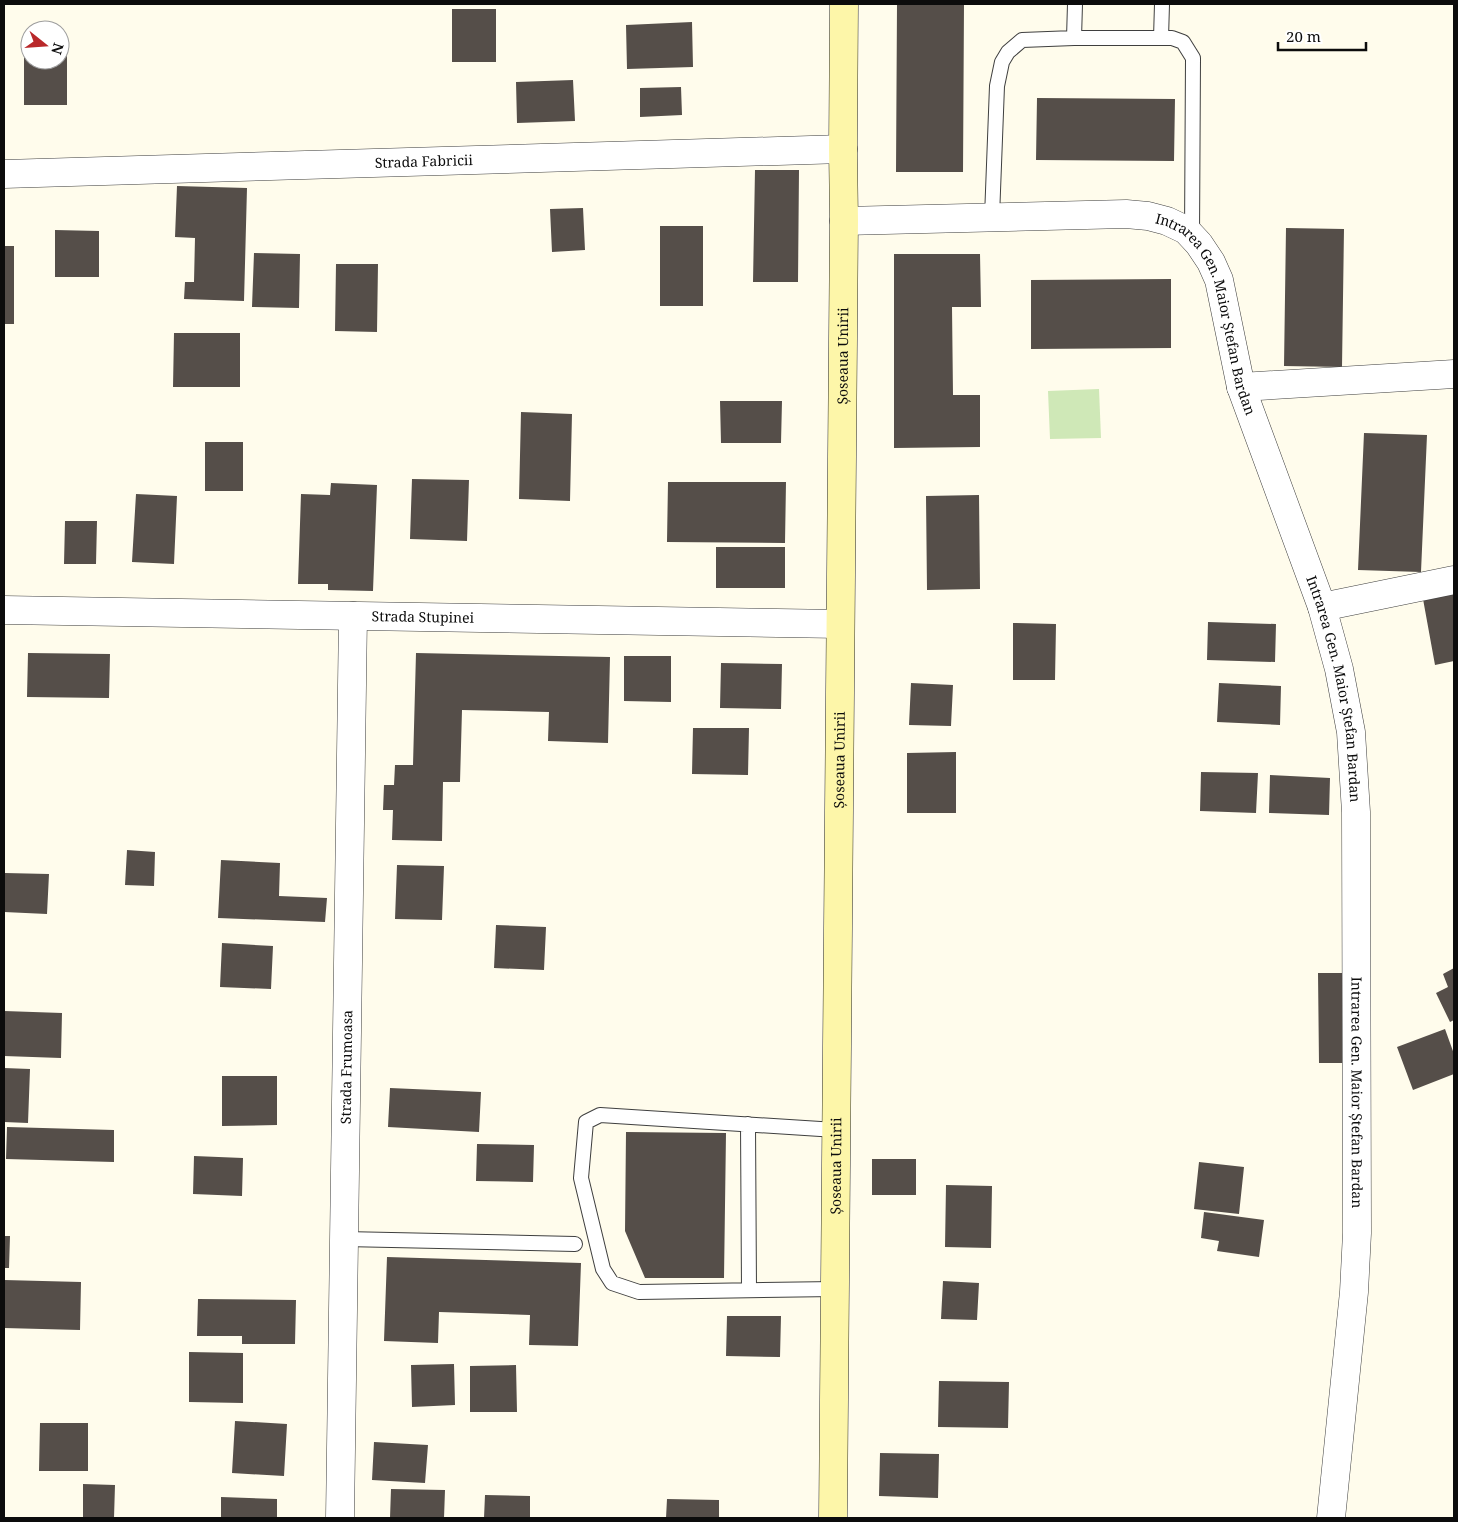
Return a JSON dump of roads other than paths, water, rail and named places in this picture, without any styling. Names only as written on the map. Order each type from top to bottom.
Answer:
[{"type":"main road","name":"Șoseaua Unirii","points":[[833,1518],[844,221],[844,4]]},
{"type":"street","name":"Strada Fabricii","points":[[4,174],[843,149]]},
{"type":"street","name":"Intrarea Gen. Maior Ștefan Bardan","points":[[844,221],[1126,214],[1148,216],[1166,221],[1186,230],[1199,244],[1211,262],[1219,280],[1241,387],[1322,608],[1339,669],[1351,732],[1356,812],[1357,1233],[1354,1292],[1331,1518]]},
{"type":"street","points":[[1241,387],[1454,374]]},
{"type":"street","points":[[1322,608],[1454,580]]},
{"type":"street","name":"Strada Stupinei","points":[[4,610],[840,624]]},
{"type":"street","name":"Strada Frumoasa","points":[[340,1518],[353,616]]},
{"type":"lane","points":[[1074,38],[1076,4]]},
{"type":"lane","points":[[1161,38],[1162,4]]},
{"type":"lane","points":[[992,217],[997,86],[1002,62],[1008,52],[1022,40],[1172,38],[1183,42],[1193,58],[1192,237]]},
{"type":"lane","points":[[835,1289],[639,1292],[612,1283],[603,1269],[581,1178],[586,1122],[600,1115],[836,1130]]},
{"type":"lane","points":[[748,1124],[749,1290]]},
{"type":"lane","points":[[344,1239],[575,1244]]}]
